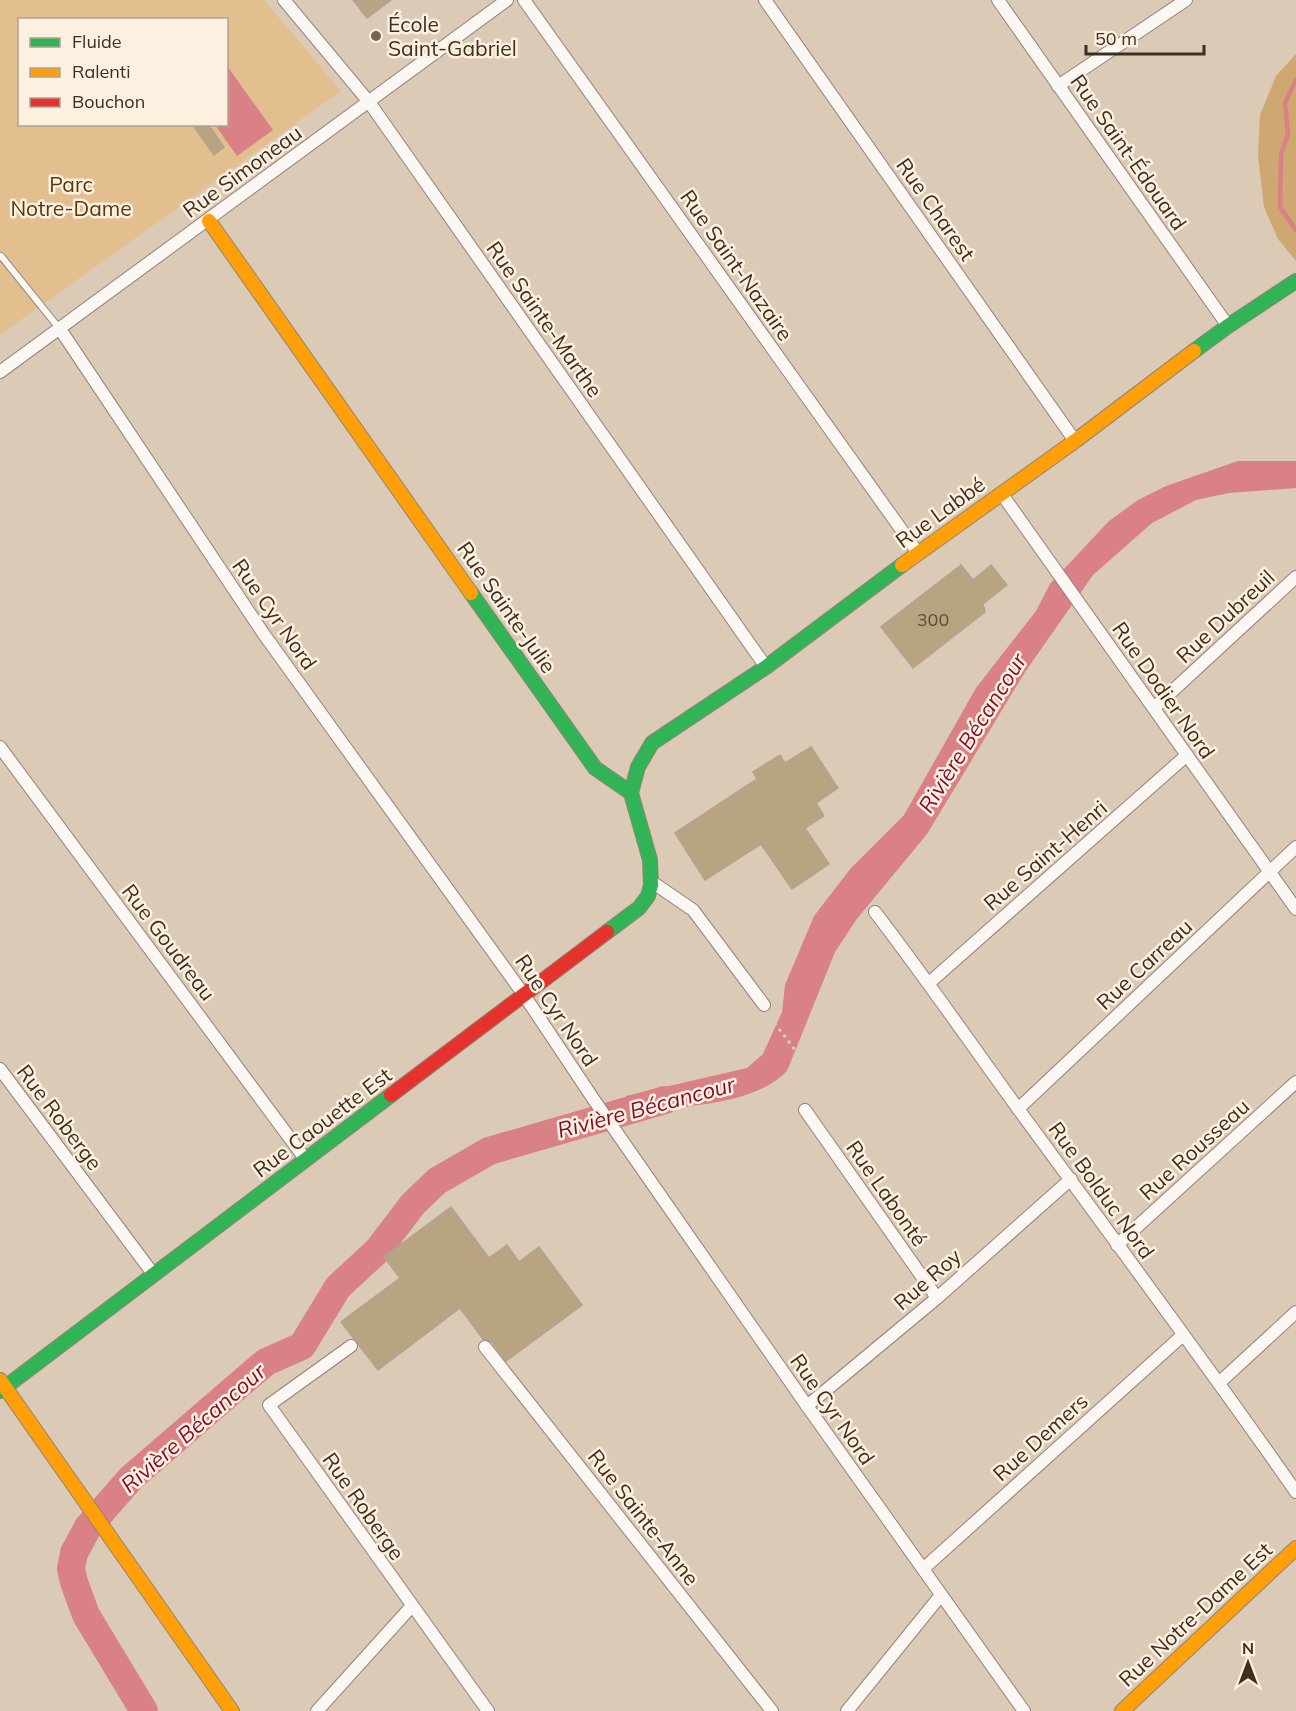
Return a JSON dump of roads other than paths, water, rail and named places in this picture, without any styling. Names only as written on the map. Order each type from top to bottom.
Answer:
[{"type":"street","name":"Rue Sainte-Marthe","points":[[284,0],[369,102],[766,667]]},
{"type":"street","name":"Rue Simoneau","points":[[0,372],[507,0]]},
{"type":"street","name":"Rue Saint-Nazaire","points":[[524,0],[918,553]]},
{"type":"street","name":"Rue Charest","points":[[765,0],[1075,441]]},
{"type":"street","name":"Rue Saint-Édouard","points":[[998,0],[1228,326]]},
{"type":"street","points":[[1058,86],[1186,0]]},
{"type":"street","name":"Rue Sainte-Julie","points":[[208,221],[595,768],[632,793]]},
{"type":"street","name":"Rue Labbé","points":[[632,793],[634,776],[642,756],[652,743],[766,667],[1228,326],[1296,281]]},
{"type":"street","name":"Rue Cyr Nord","points":[[60,329],[263,633],[524,995],[594,1100],[807,1406],[1024,1711]]},
{"type":"street","name":"Rue Dodier Nord","points":[[1001,493],[1296,909]]},
{"type":"street","name":"Rue Dubreuil","points":[[1154,708],[1296,577]]},
{"type":"street","name":"Rue Goudreau","points":[[0,747],[306,1160]]},
{"type":"street","name":"Rue Saint-Henri","points":[[929,983],[1187,756]]},
{"type":"street","points":[[632,793],[633,806],[651,866],[652,882],[693,910],[766,1010]]},
{"type":"street","name":"Rue Carreau","points":[[1018,1109],[1296,847]]},
{"type":"street","name":"Rue Caouette Est","points":[[2,1386],[154,1275],[639,908],[649,895],[652,882]]},
{"type":"street","name":"Rue Bolduc Nord","points":[[875,912],[929,983],[1296,1492]]},
{"type":"street","name":"Rue Roberge","points":[[0,1069],[154,1275]]},
{"type":"street","name":"Rue Rousseau","points":[[1118,1245],[1296,1082]]},
{"type":"street","name":"Rue Labonté","points":[[805,1110],[937,1298]]},
{"type":"street","name":"Rue Roy","points":[[807,1406],[937,1298],[1071,1179]]},
{"type":"street","points":[[1219,1383],[1296,1312]]},
{"type":"street","name":"Rue Demers","points":[[923,1569],[1183,1335]]},
{"type":"street","name":"Rue Roberge","points":[[351,1346],[269,1405],[411,1607],[488,1711]]},
{"type":"street","name":"Rue Sainte-Anne","points":[[485,1347],[771,1711]]},
{"type":"street","points":[[2,1386],[105,1528],[232,1711]]},
{"type":"street","name":"Rue Notre-Dame Est","points":[[1122,1711],[1296,1548]]},
{"type":"street","points":[[847,1711],[941,1595]]},
{"type":"street","points":[[317,1711],[411,1607]]},
{"type":"lane","points":[[1,256],[60,329]]},
{"type":"water","points":[[228,67],[273,130],[237,156],[216,126],[228,126]]},
{"type":"water","points":[[1238,461],[1296,461],[1296,488],[1229,493],[1196,500],[1152,523],[1093,575],[1025,672],[927,834],[856,920],[835,952],[787,1071],[772,1083],[734,1098],[712,1103],[627,1112],[626,1096],[747,1068],[763,1054],[782,1012],[785,985],[814,916],[851,868],[904,815],[976,688],[1036,611],[1050,584],[1109,521],[1138,500],[1166,486]]},
{"type":"waterway","points":[[1296,80],[1285,103],[1288,134],[1281,154],[1280,207],[1296,230]]},
{"type":"waterway","name":"Rivière Bécancour","points":[[144,1711],[86,1615],[74,1582],[71,1569],[74,1553],[88,1527],[131,1478],[266,1362],[302,1346],[338,1287],[378,1250],[413,1204],[437,1181],[489,1151],[665,1100]]},
{"type":"place","name":"École Saint-Gabriel","points":[[376,36]]},
{"type":"park label","name":"Parc Notre-Dame","points":[[71,196]]}]
